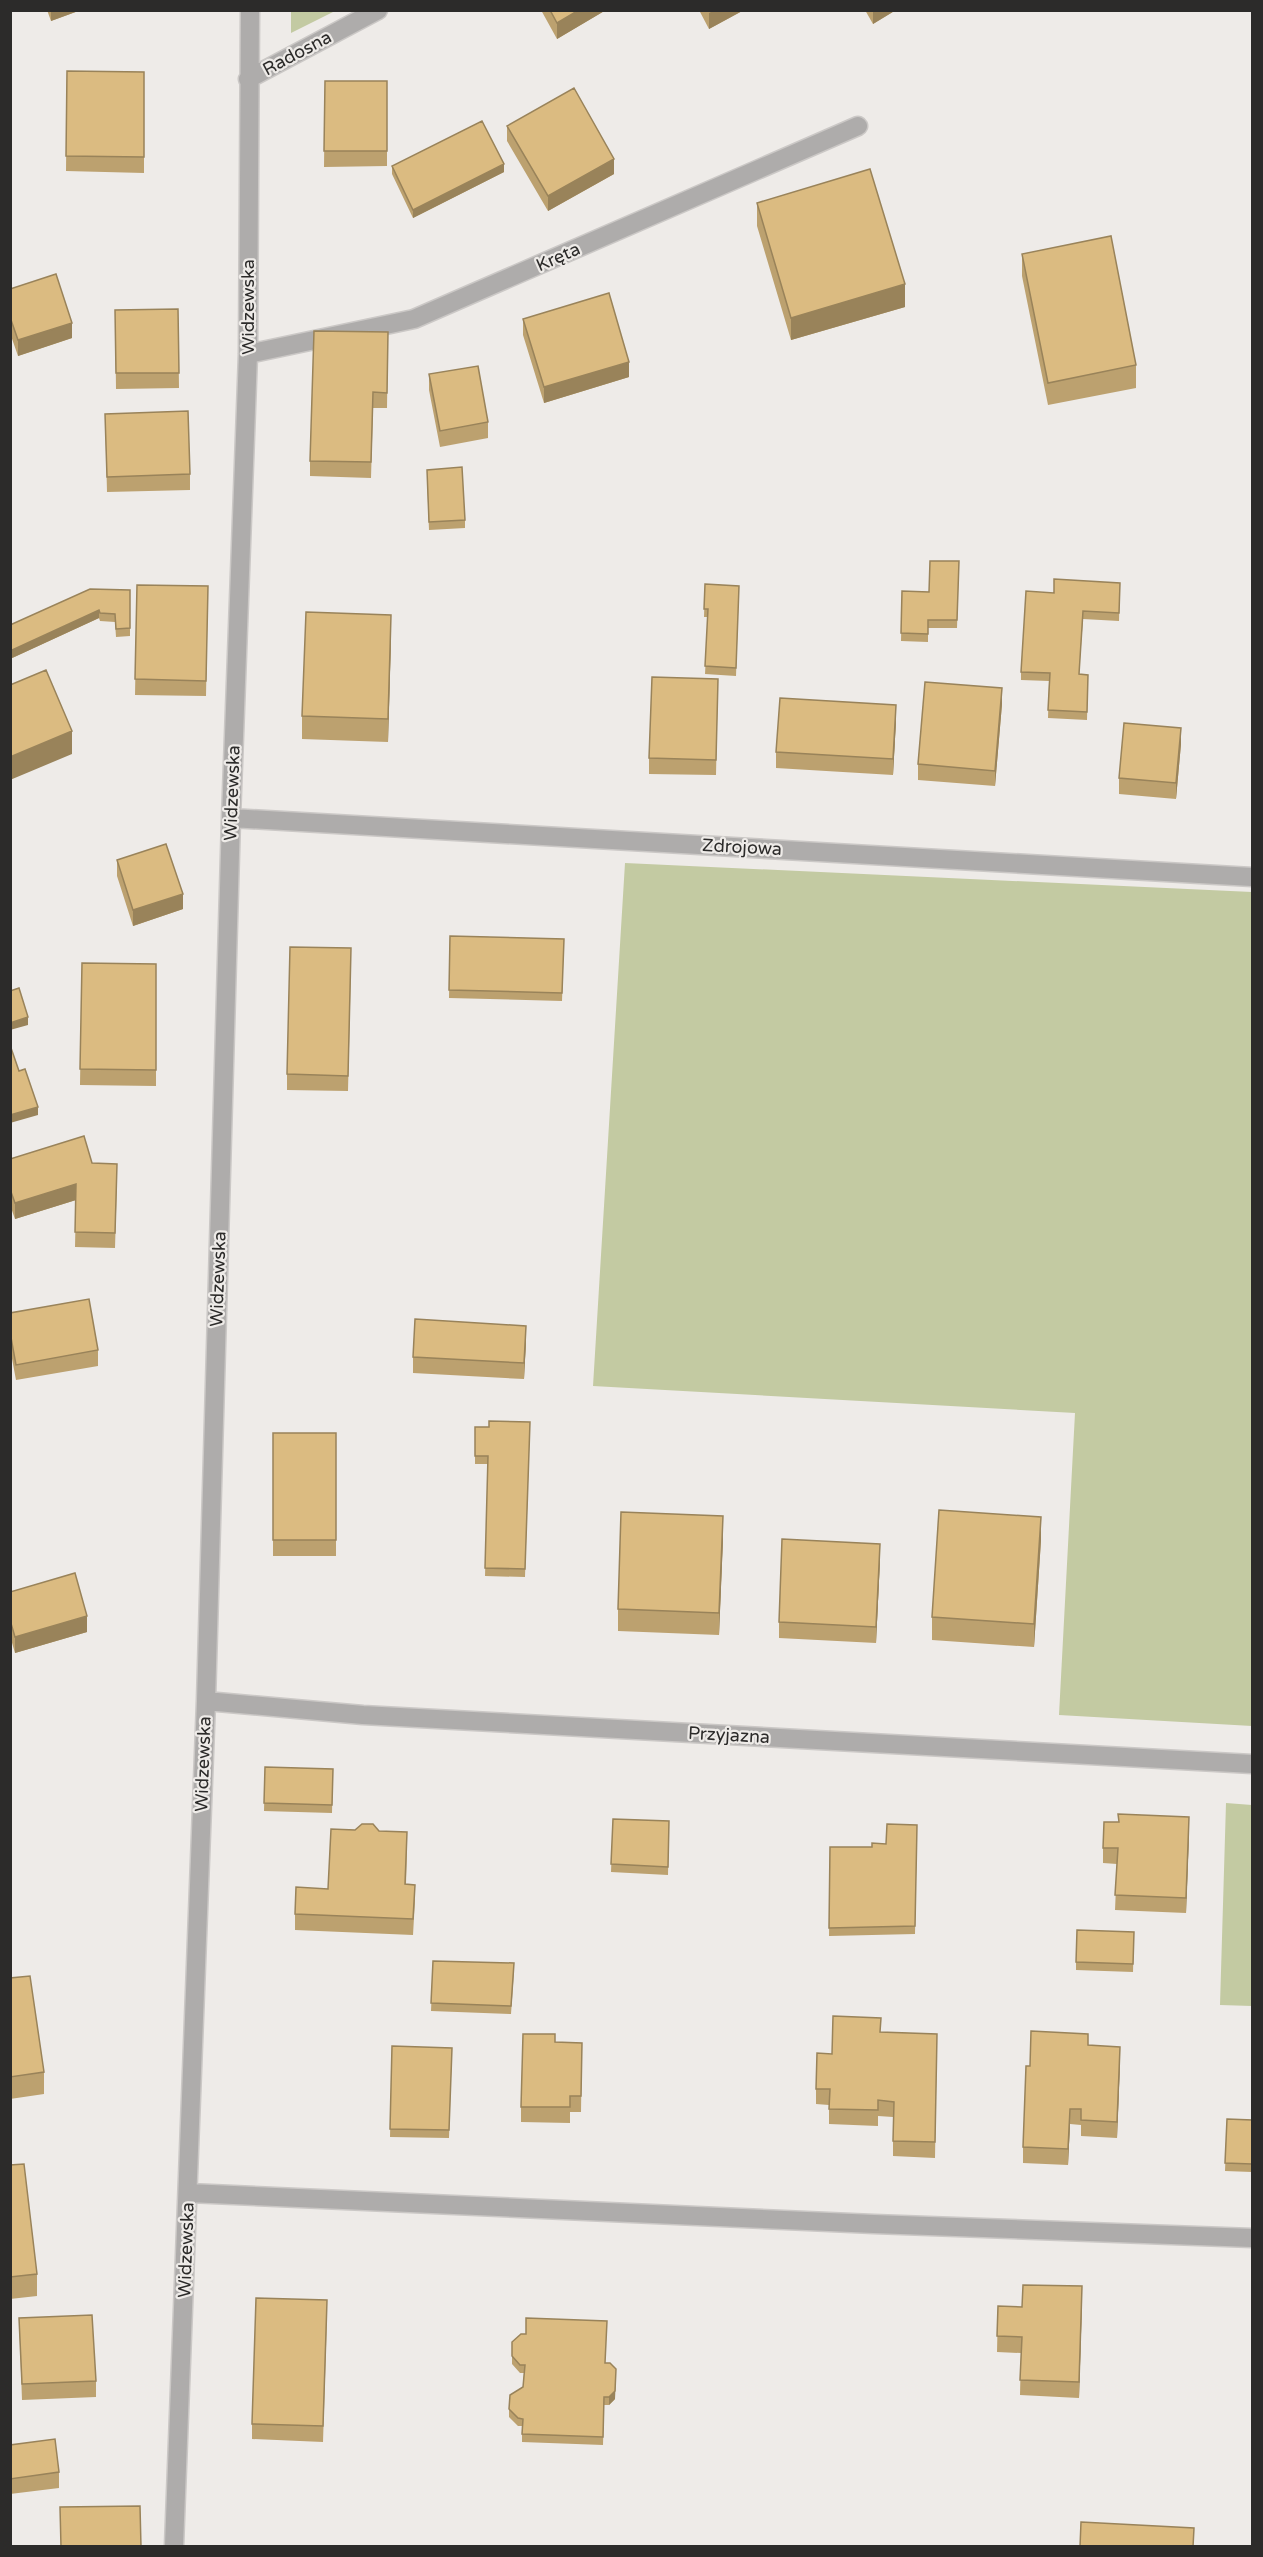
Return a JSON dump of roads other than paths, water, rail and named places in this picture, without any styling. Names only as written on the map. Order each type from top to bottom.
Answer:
[{"type":"street","name":"Widzewska","points":[[174,2547],[206,1701],[231,818],[248,354],[250,10]]},
{"type":"street","name":"Radosna","points":[[248,79],[378,10]]},
{"type":"street","name":"Kręta","points":[[248,354],[414,320],[858,126]]},
{"type":"street","name":"Zdrojowa","points":[[231,818],[1252,877]]},
{"type":"street","name":"Przyjazna","points":[[206,1701],[363,1715],[1252,1764]]},
{"type":"street","points":[[189,2193],[874,2224],[1252,2238]]}]
